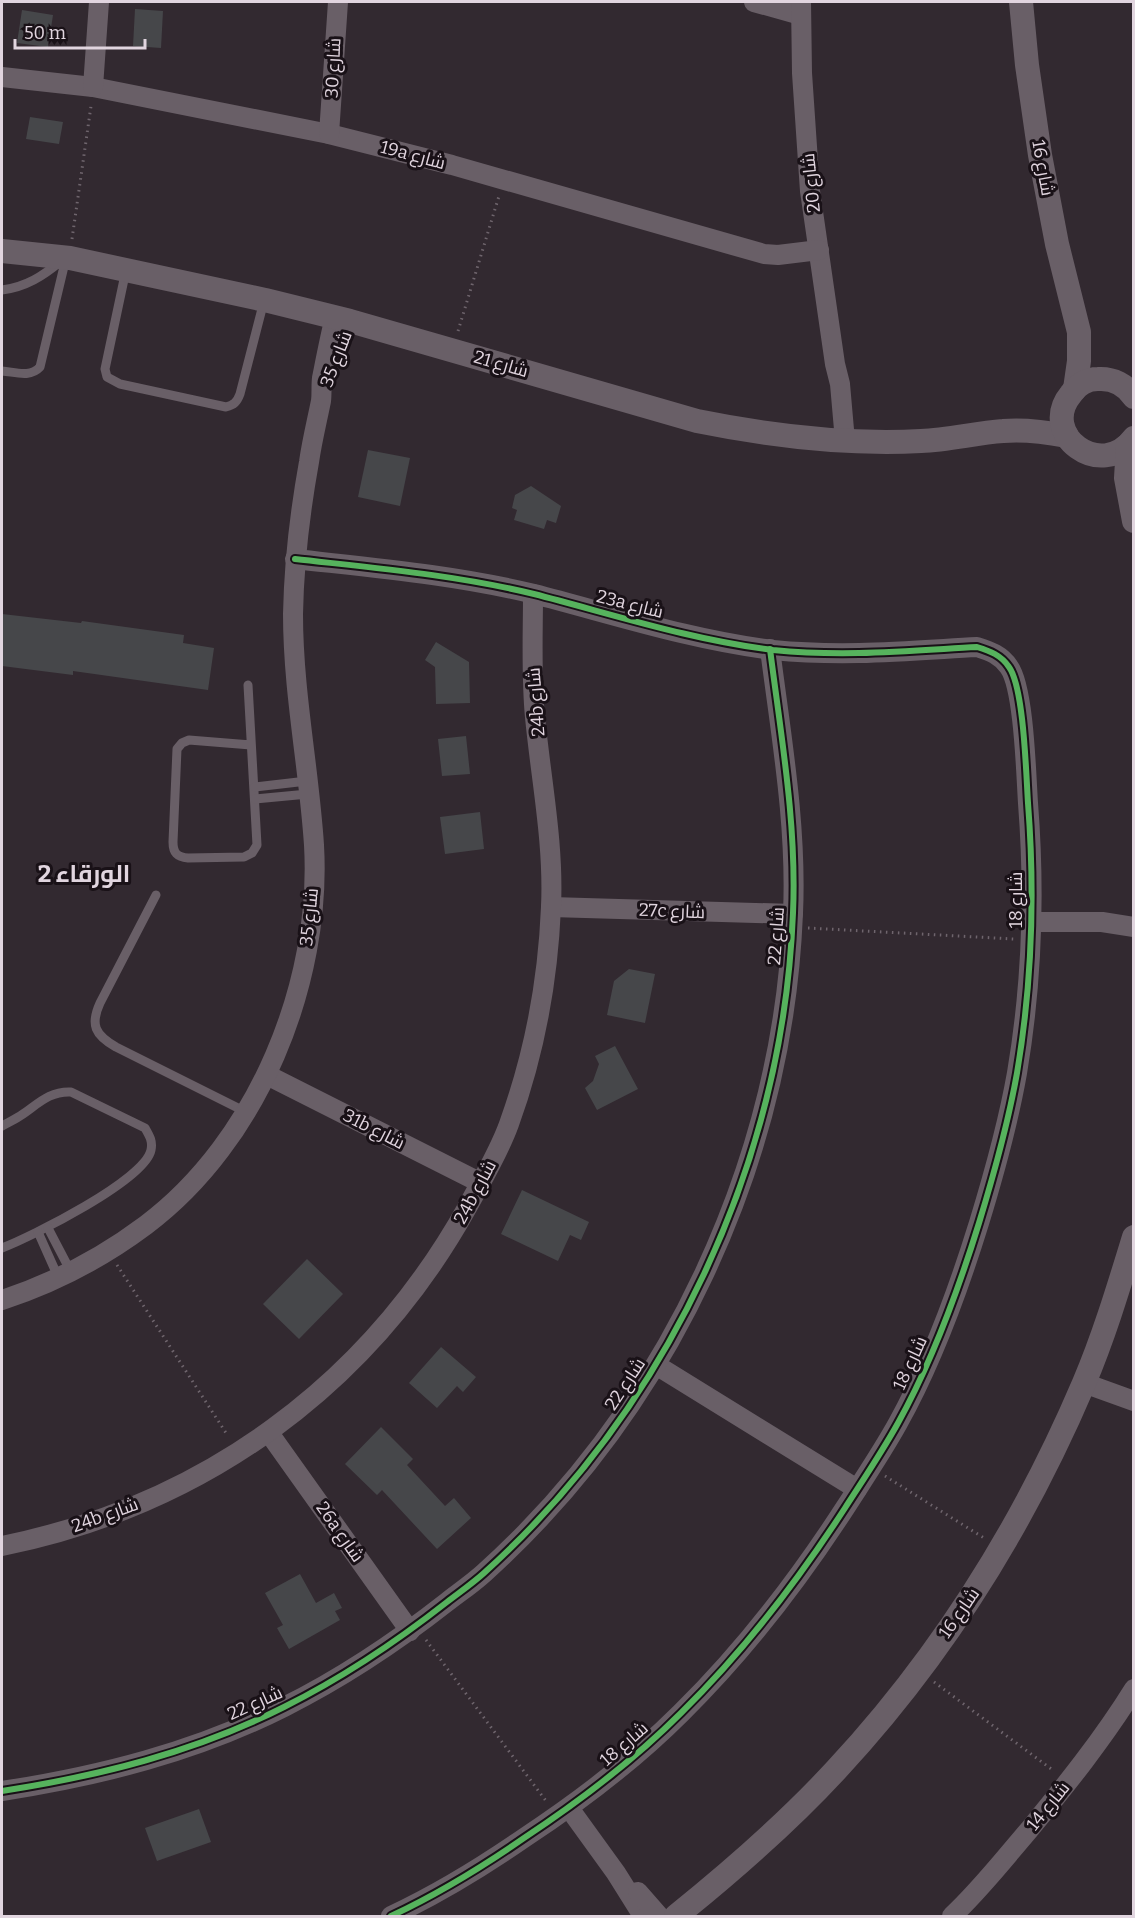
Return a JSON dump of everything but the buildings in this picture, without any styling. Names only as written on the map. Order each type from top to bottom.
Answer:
[{"type":"street","points":[[93,87],[99,2]]},
{"type":"street","name":"شارع 30","points":[[329,134],[338,2]]},
{"type":"street","points":[[754,2],[801,8]]},
{"type":"street","name":"شارع 16","points":[[1021,2],[1027,65],[1040,155],[1079,332],[1079,361],[1063,427],[1067,436]]},
{"type":"street","name":"شارع 20","points":[[801,8],[802,73],[810,191],[835,364],[833,378],[838,441]]},
{"type":"street","name":"19a شارع","points":[[2,77],[93,87],[329,134],[504,180],[764,254],[778,255],[819,250]]},
{"type":"street","name":"شارع 21","points":[[2,251],[68,258],[265,300],[342,319],[697,421],[745,431],[838,441],[924,441],[1003,431],[1035,431],[1067,436]]},
{"type":"street","name":"شارع 35","points":[[2,1300],[65,1275],[108,1251],[148,1224],[184,1191],[217,1154],[246,1112],[267,1075],[289,1020],[308,940],[313,905],[314,847],[294,658],[295,559],[322,381],[342,319]]},
{"type":"street","name":"شارع 16","points":[[1079,332],[1094,357],[1127,390]]},
{"type":"street","name":"شارع 21","points":[[1003,431],[1034,420],[1069,397],[1086,381],[1098,378],[1127,390]]},
{"type":"street","points":[[1067,436],[1077,447],[1093,455],[1106,456],[1118,452],[1131,441]]},
{"type":"street","points":[[1131,441],[1126,478],[1132,516]]},
{"type":"street","points":[[1093,455],[1114,482],[1132,516]]},
{"type":"street","name":"23a شارع","points":[[295,559],[426,574],[533,594],[652,625],[770,649],[818,654],[865,654],[959,648]]},
{"type":"street","name":"24b شارع","points":[[2,1546],[32,1540],[105,1517],[155,1497],[214,1467],[269,1433],[365,1348],[407,1300],[446,1245],[509,1126],[530,1055],[544,981],[551,908],[552,864],[535,716],[532,671],[533,594]]},
{"type":"street","name":"شارع 18","points":[[391,1917],[492,1860],[563,1812],[636,1755],[730,1663],[776,1608],[871,1468],[899,1421],[934,1349],[968,1259],[992,1179],[1017,1074],[1030,972],[1029,811],[1015,678],[1007,663],[993,652],[977,647],[959,648]]},
{"type":"street","name":"شارع 22","points":[[2,1791],[68,1781],[130,1765],[213,1738],[282,1708],[349,1672],[413,1629],[483,1574],[547,1510],[605,1441],[656,1365],[689,1306],[718,1245],[742,1181],[762,1116],[777,1049],[788,982],[793,921],[792,835],[770,649]]},
{"type":"street","name":"27c شارع","points":[[551,908],[793,921]]},
{"type":"street","points":[[1031,931],[1134,918]]},
{"type":"street","points":[[1102,922],[1134,927]]},
{"type":"street","name":"31b شارع","points":[[267,1075],[480,1183]]},
{"type":"street","name":"شارع 16","points":[[676,1917],[790,1817],[836,1770],[887,1712],[919,1671],[977,1587],[1001,1548],[1052,1453],[1086,1376],[1115,1298],[1134,1237]]},
{"type":"street","points":[[656,1365],[857,1489]]},
{"type":"street","points":[[1086,1376],[1134,1392]]},
{"type":"street","points":[[1086,1376],[1134,1401]]},
{"type":"street","name":"26a شارع","points":[[269,1433],[413,1629]]},
{"type":"street","name":"شارع 14","points":[[964,1913],[1130,1702]]},
{"type":"street","points":[[563,1812],[659,1917]]},
{"type":"street","points":[[616,1872],[643,1917]]},
{"type":"lane","points":[[2,290],[30,283],[68,258]]},
{"type":"lane","points":[[2,371],[29,374],[40,367],[68,258]]},
{"type":"lane","points":[[126,270],[106,361],[107,377],[120,384],[219,406],[226,407],[237,401],[265,300]]},
{"type":"lane","points":[[248,685],[257,844],[252,853],[244,857],[181,858],[173,849],[177,749],[189,740],[251,745]]},
{"type":"lane","points":[[255,788],[307,787]]},
{"type":"lane","points":[[255,799],[307,787]]},
{"type":"lane","points":[[156,895],[97,1009],[94,1016],[96,1029],[103,1040],[246,1112]]},
{"type":"lane","points":[[2,1126],[21,1116],[49,1095],[71,1092],[145,1128],[151,1139],[151,1151],[145,1162],[108,1192],[48,1228],[2,1248]]},
{"type":"lane","points":[[48,1228],[65,1275]]},
{"type":"lane","points":[[38,1232],[65,1275]]},
{"type":"path","points":[[68,258],[93,87]]},
{"type":"path","points":[[452,350],[504,180]]},
{"type":"path","points":[[793,921],[1031,931]]},
{"type":"path","points":[[108,1251],[238,1453]]},
{"type":"path","points":[[871,1468],[1001,1548]]},
{"type":"path","points":[[413,1629],[563,1812]]},
{"type":"path","points":[[919,1671],[1068,1781]]},
{"type":"cycle path","points":[[295,559],[415,573],[505,587],[652,626],[742,646],[799,652],[850,653],[977,647],[999,656],[1009,667],[1018,693],[1025,752],[1030,837],[1031,938],[1026,1006],[1013,1092],[995,1167],[962,1274],[944,1325],[898,1423],[845,1508],[789,1589],[748,1640],[681,1713],[586,1795],[545,1824],[459,1880],[391,1916]]},
{"type":"cycle path","points":[[2,1791],[110,1770],[181,1749],[250,1723],[327,1684],[408,1631],[484,1573],[550,1507],[609,1434],[660,1356],[704,1274],[740,1187],[767,1098],[784,1006],[794,880],[787,781],[770,649]]},
{"type":"district","name":"الورقاء 2","points":[[84,874]]}]
